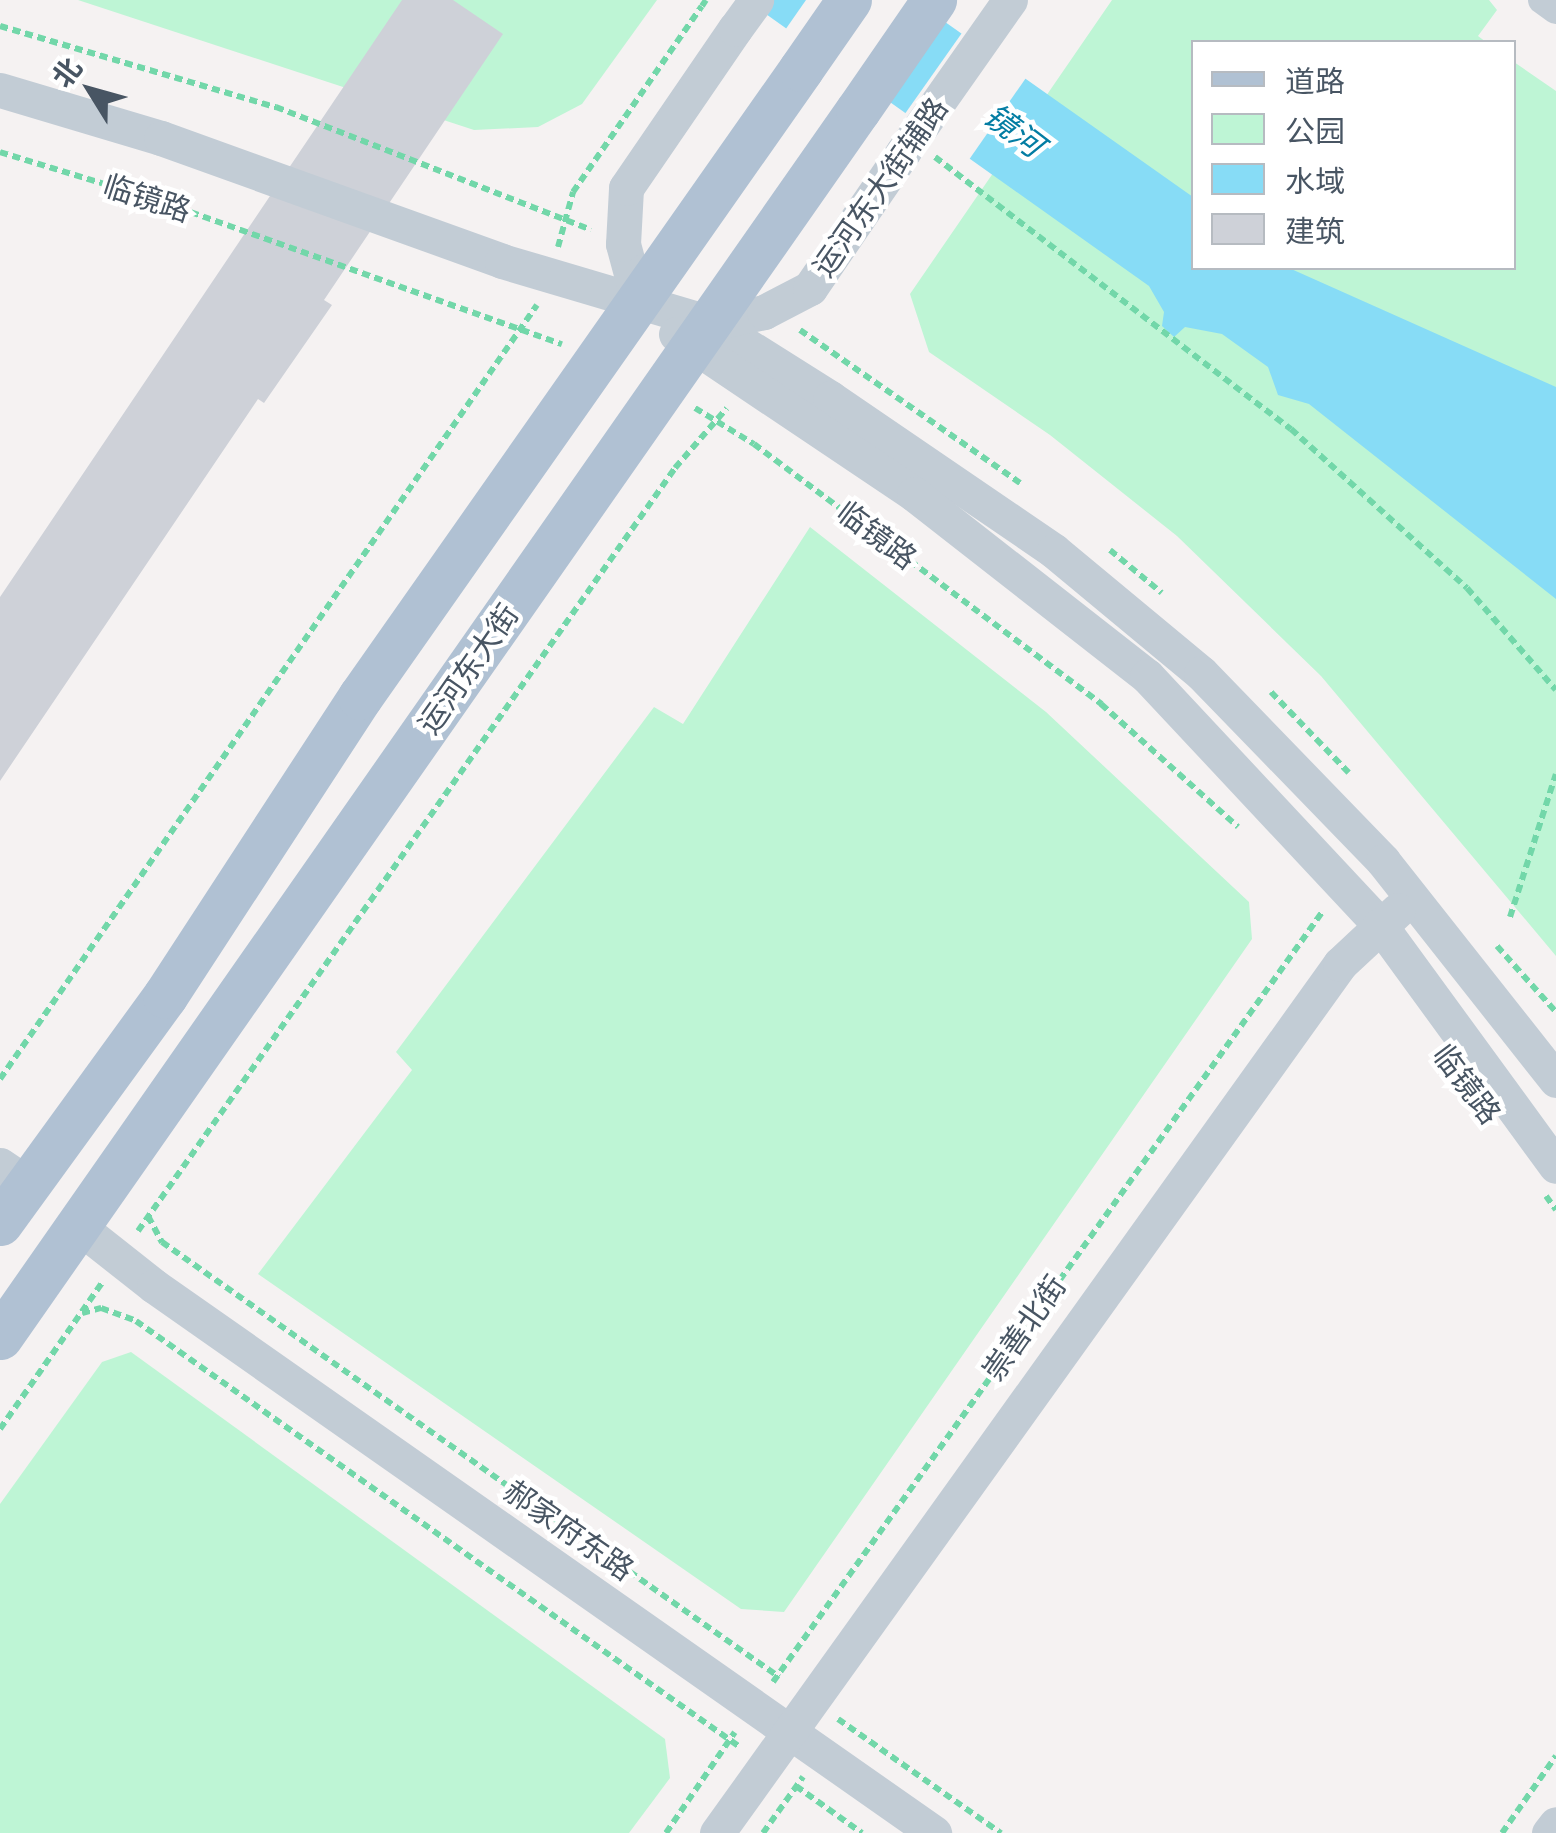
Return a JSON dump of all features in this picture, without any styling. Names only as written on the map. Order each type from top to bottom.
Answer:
[{"type":"main road","points":[[0,1223],[14,1174],[165,996],[360,697],[849,0]]},
{"type":"main road","name":"运河东大街","points":[[0,1337],[934,0]]},
{"type":"street","name":"运河东大街辅路","points":[[702,336],[764,312],[810,288],[913,150],[1010,0]]},
{"type":"street","points":[[1542,0],[1556,10]]},
{"type":"street","points":[[638,300],[623,244],[626,188],[736,13]]},
{"type":"street","name":"临镜路","points":[[0,90],[161,138],[551,275],[638,300],[1054,551],[1201,673],[1317,788],[1412,898],[1556,1080]]},
{"type":"street","name":"临镜路","points":[[761,374],[1147,676],[1367,936],[1545,1172]]},
{"type":"street","name":"崇善北街","points":[[716,1833],[1367,936],[1412,898]]},
{"type":"street","name":"郝家府东路","points":[[78,1226],[121,1256],[154,1286],[934,1833]]},
{"type":"street","points":[[1550,1833],[1556,1824]]},
{"type":"path","points":[[0,1079],[526,328],[551,275],[573,192],[703,2],[736,13]]},
{"type":"path","points":[[913,150],[1291,429],[1467,588],[1556,690]]},
{"type":"path","name":"临镜路","points":[[0,152],[526,328],[596,360]]},
{"type":"path","name":"运河东大街","points":[[0,1430],[716,419],[814,322]]},
{"type":"path","name":"临镜路","points":[[664,391],[716,419],[1101,704],[1244,832]]},
{"type":"path","points":[[1510,918],[1556,774]]},
{"type":"path","points":[[1312,898],[1335,900],[1367,936]]},
{"type":"path","name":"崇善北街","points":[[666,1833],[1335,900]]},
{"type":"path","points":[[1545,1172],[1556,1210]]},
{"type":"path","name":"郝家府东路","points":[[148,1216],[162,1242],[1001,1833]]},
{"type":"path","points":[[81,1314],[102,1308],[136,1321],[862,1833]]},
{"type":"path","points":[[1502,1833],[1556,1756]]},
{"type":"green space","points":[[78,0],[657,0],[582,104],[538,127],[474,130]]},
{"type":"green space","points":[[1112,0],[1489,0],[1497,10],[1478,36],[1483,40],[1191,40],[1191,270],[1516,270],[1516,63],[1556,91],[1556,956],[1321,676],[1177,536],[1050,435],[929,352],[910,294]]},
{"type":"green space","points":[[810,527],[1046,712],[1249,902],[1252,939],[784,1612],[741,1609],[258,1274],[412,1070],[396,1052],[654,707],[683,724]]},
{"type":"green space","points":[[131,1352],[665,1739],[670,1778],[629,1833],[0,1833],[0,1504],[102,1362]]},
{"type":"water","name":"镜河","points":[[746,0],[914,0],[1191,196],[1191,270],[1293,270],[1556,387],[1556,599],[1309,404],[1278,395],[1268,367],[1222,334],[1185,327],[1174,337],[1162,326],[1164,312],[1149,286]]},
{"type":"pier","points":[[806,0],[922,0],[883,104],[783,33]]},
{"type":"pier","points":[[964,30],[1028,75],[966,164],[902,118]]},
{"type":"building","points":[[402,0],[453,0],[503,34],[324,300],[332,305],[264,403],[258,399],[0,781],[0,597]]}]
